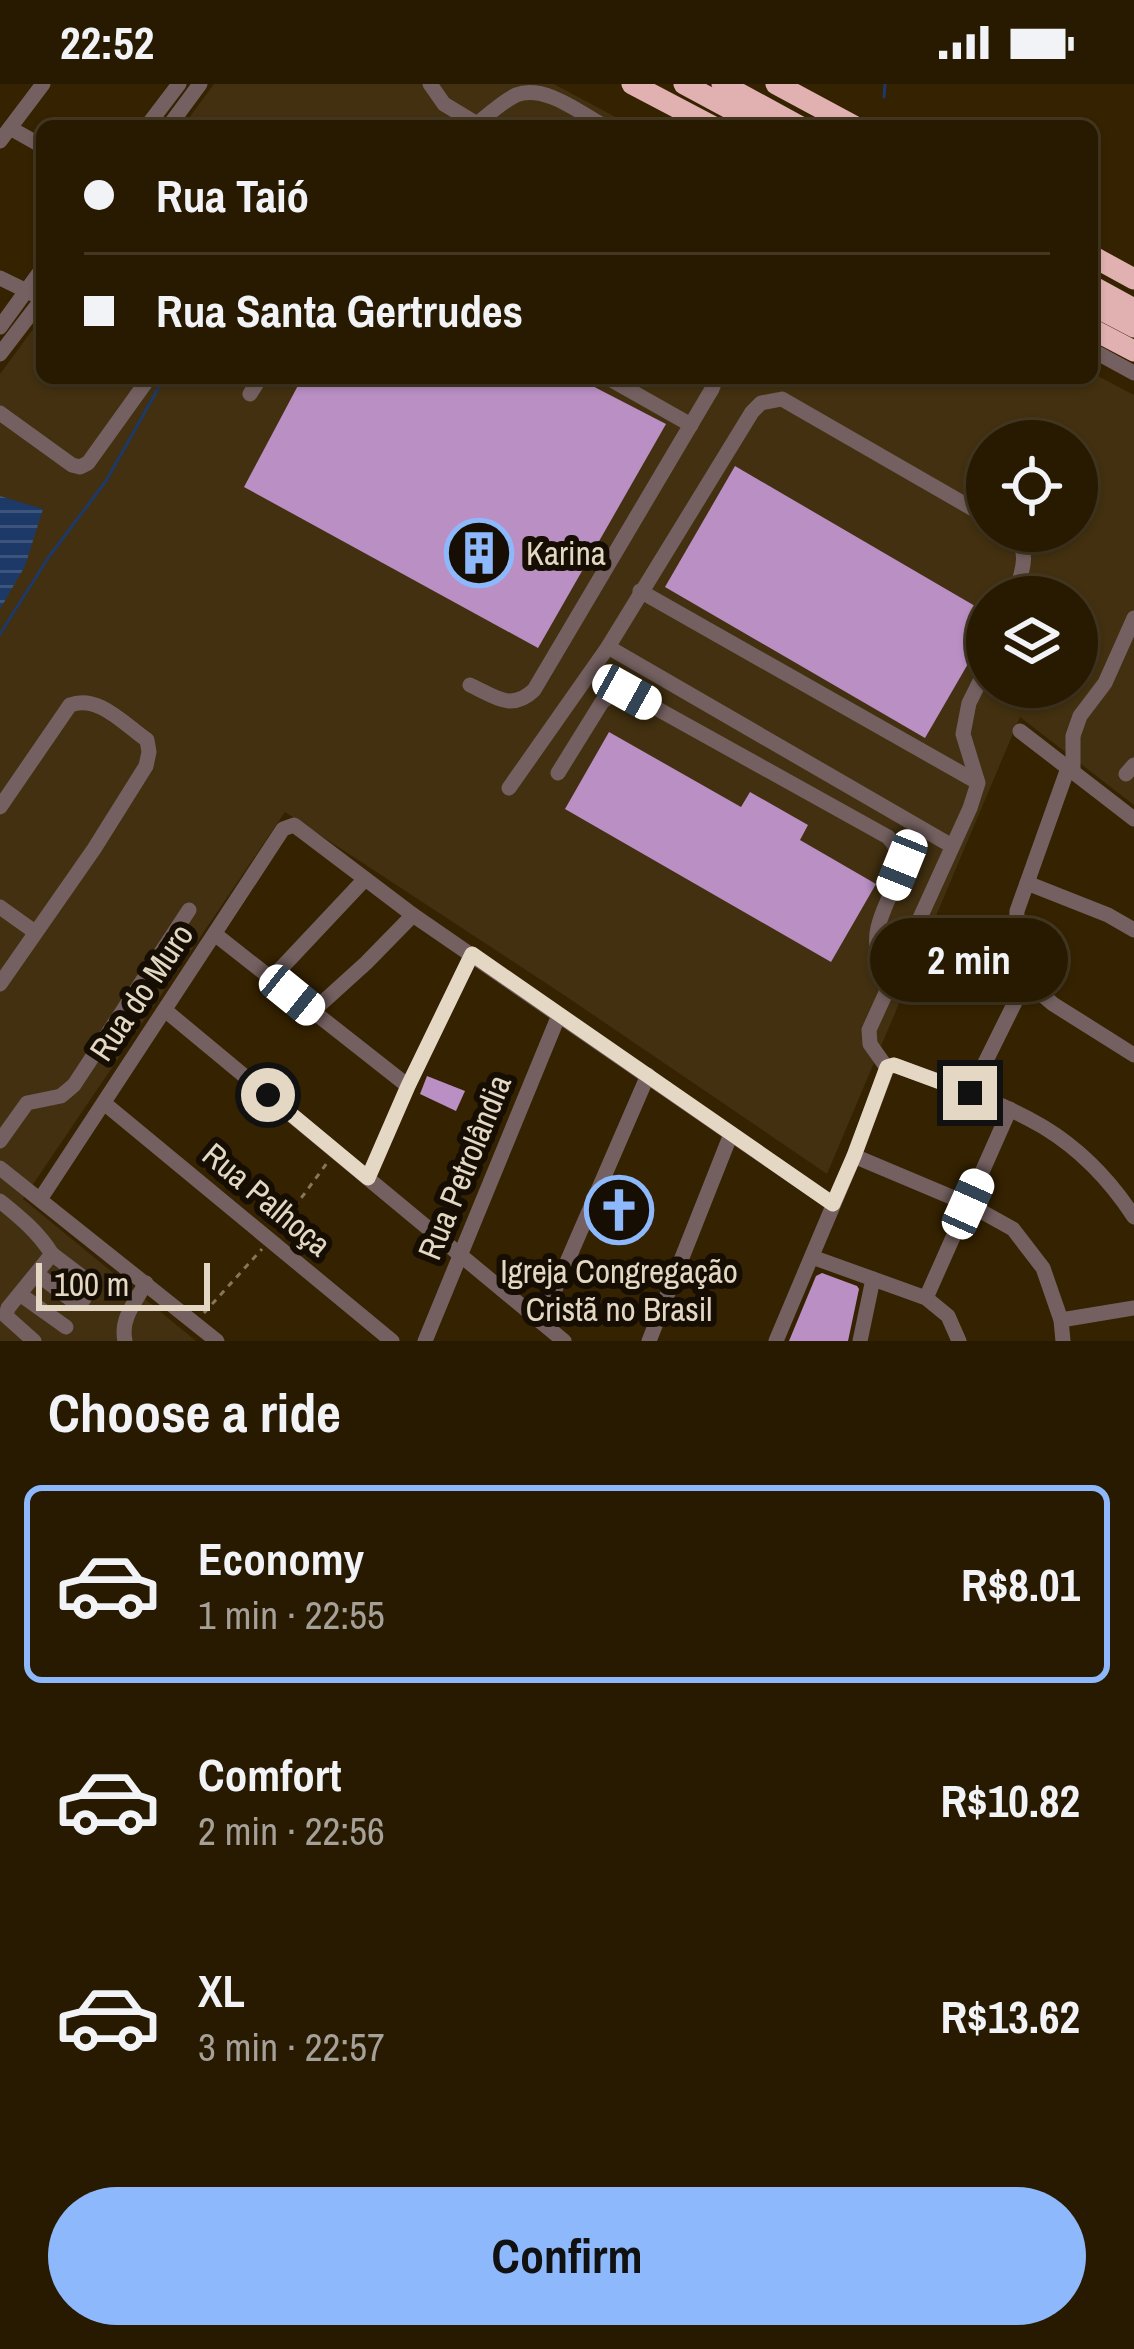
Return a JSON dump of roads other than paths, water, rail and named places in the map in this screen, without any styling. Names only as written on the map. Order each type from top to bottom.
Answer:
[{"type":"highway","points":[[632,84],[701,120]]},
{"type":"highway","points":[[684,84],[751,120]]},
{"type":"highway","points":[[722,84],[788,120]]},
{"type":"highway","points":[[776,84],[842,120]]},
{"type":"highway","points":[[811,84],[845,120]]},
{"type":"highway","points":[[1098,249],[1134,268]]},
{"type":"highway","points":[[1098,259],[1134,279]]},
{"type":"highway","points":[[1098,289],[1134,309]]},
{"type":"highway","points":[[1098,307],[1134,327]]},
{"type":"highway","points":[[1098,332],[1134,351]]},
{"type":"street","points":[[36,144],[5,134],[43,84]]},
{"type":"street","points":[[151,120],[178,84]]},
{"type":"street","points":[[173,120],[200,84]]},
{"type":"street","points":[[430,84],[444,104],[471,120]]},
{"type":"street","points":[[485,120],[517,95],[538,92],[593,120]]},
{"type":"street","points":[[0,277],[36,284]]},
{"type":"street","points":[[0,327],[36,288]]},
{"type":"street","points":[[0,354],[36,290]]},
{"type":"street","points":[[1098,353],[1134,373]]},
{"type":"street","points":[[0,413],[80,467],[88,463],[145,384]]},
{"type":"street","points":[[250,394],[256,384]]},
{"type":"street","points":[[619,384],[691,425]]},
{"type":"street","points":[[470,685],[508,702],[534,690],[713,384]]},
{"type":"street","points":[[509,788],[608,647],[752,412],[771,399],[782,399],[966,505]]},
{"type":"street","points":[[640,591],[978,783]]},
{"type":"street","points":[[1134,618],[1105,683],[1080,716],[1070,770],[1015,926],[1027,978],[1053,1004],[1134,1055]]},
{"type":"street","points":[[608,647],[952,846]]},
{"type":"street","points":[[558,773],[602,702],[617,691],[627,692],[888,837],[902,865],[877,935],[878,966],[886,989]]},
{"type":"street","points":[[0,807],[70,705],[93,702],[147,740],[146,766],[0,984]]},
{"type":"street","points":[[887,1067],[869,1037],[978,783],[963,734],[968,708]]},
{"type":"street","points":[[1020,731],[1134,819]]},
{"type":"street","name":"Rua do Muro","points":[[41,1198],[283,830],[294,825],[365,879]]},
{"type":"street","points":[[271,979],[365,879],[833,1204]]},
{"type":"street","points":[[1027,883],[1134,930]]},
{"type":"street","points":[[0,907],[35,932]]},
{"type":"street","points":[[0,1141],[27,1103],[62,1096],[74,1085],[189,910]]},
{"type":"street","points":[[313,1011],[413,915]]},
{"type":"street","points":[[216,935],[408,1086]]},
{"type":"street","points":[[368,1178],[472,954]]},
{"type":"street","points":[[970,1093],[1027,978]]},
{"type":"street","points":[[166,1011],[564,1341]]},
{"type":"street","name":"Rua Petrolândia","points":[[424,1341],[559,1015]]},
{"type":"street","points":[[887,1067],[894,1065],[970,1093],[1053,1132],[1111,1183],[1134,1217]]},
{"type":"street","points":[[776,1341],[887,1067]]},
{"type":"street","points":[[541,1322],[648,1076]]},
{"type":"street","name":"Rua Palhoça","points":[[104,1102],[392,1341]]},
{"type":"street","points":[[926,1298],[1010,1109]]},
{"type":"street","points":[[650,1341],[731,1134]]},
{"type":"street","points":[[854,1156],[1007,1224],[1042,1268],[1061,1321],[1063,1341]]},
{"type":"street","points":[[0,1168],[217,1341]]},
{"type":"street","points":[[0,1202],[91,1287],[83,1300],[73,1301],[38,1274]]},
{"type":"street","points":[[34,1341],[6,1316],[52,1254]]},
{"type":"street","points":[[812,1257],[926,1298],[948,1316],[959,1341]]},
{"type":"street","points":[[860,1341],[873,1279]]},
{"type":"street","points":[[125,1341],[126,1316],[146,1283]]},
{"type":"street","points":[[21,1294],[66,1327]]},
{"type":"street","points":[[1061,1321],[1134,1308]]},
{"type":"water","points":[[0,496],[43,509],[25,566],[0,609]]},
{"type":"waterway","points":[[884,97],[885,84]]},
{"type":"waterway","points":[[0,634],[48,558],[106,481],[161,384]]},
{"type":"place","name":"Karina","points":[[479,553]]},
{"type":"place","name":"Igreja Congregação Cristã no Brasil","points":[[619,1210]]}]
